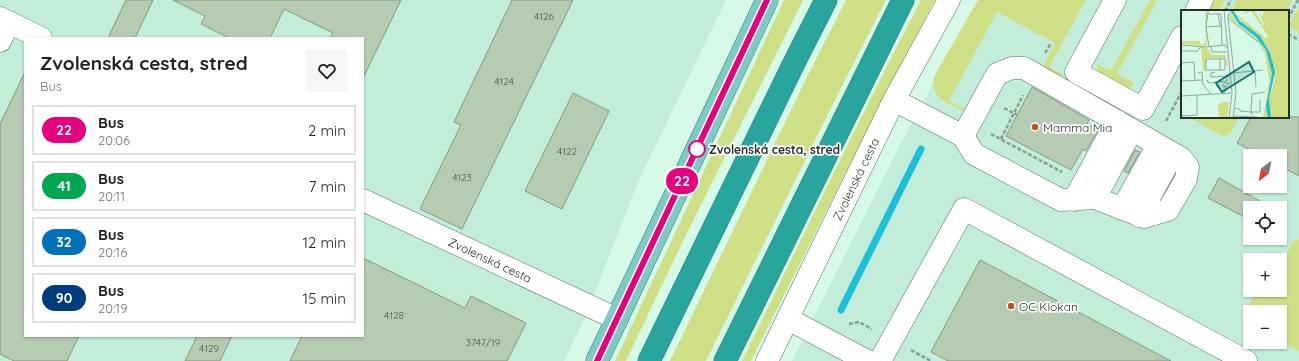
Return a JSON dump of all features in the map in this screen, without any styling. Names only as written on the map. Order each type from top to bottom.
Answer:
[{"type":"highway","points":[[649,361],[826,0]]},
{"type":"highway","points":[[725,361],[903,0]]},
{"type":"main road","points":[[597,361],[767,0]]},
{"type":"street","name":"Zvolenská cesta","points":[[767,361],[894,100],[949,0]]},
{"type":"street","points":[[1066,92],[1115,0]]},
{"type":"street","points":[[1197,10],[1202,0]]},
{"type":"street","points":[[0,41],[5,20],[39,37]]},
{"type":"street","points":[[1076,72],[1143,109],[1181,39]]},
{"type":"street","points":[[894,100],[964,136],[974,154],[1061,200],[1084,193],[1144,217],[1168,210],[1186,179],[1188,167],[1181,158],[1024,68],[1012,68],[997,74],[964,136]]},
{"type":"street","points":[[1084,193],[1124,125]]},
{"type":"street","points":[[1131,213],[1166,150]]},
{"type":"street","name":"Zvolenská cesta","points":[[364,200],[617,319]]},
{"type":"street","points":[[880,361],[964,209],[1246,361]]},
{"type":"street","points":[[788,319],[866,361]]},
{"type":"path","points":[[1226,10],[1231,0]]},
{"type":"path","points":[[1289,17],[1298,0]]},
{"type":"path","points":[[1289,35],[1299,40]]},
{"type":"path","points":[[1166,121],[1181,93]]},
{"type":"path","points":[[988,132],[1084,193]]},
{"type":"shaded area","points":[[0,0],[726,0],[637,184],[587,313],[564,361],[0,361]]},
{"type":"shaded area","points":[[978,0],[1299,0],[1299,361],[792,361],[899,147]]},
{"type":"green space","points":[[784,0],[803,0],[682,243],[626,361],[615,361]]},
{"type":"green space","points":[[846,0],[886,0],[706,361],[670,361],[808,75]]},
{"type":"green space","points":[[921,0],[935,0],[873,118],[751,361],[742,361],[853,135]]},
{"type":"green space","points":[[978,0],[1086,0],[1049,67],[1064,75],[1062,77],[1042,69],[1055,43],[997,12],[949,101],[965,109],[964,111],[940,98],[934,88],[936,73]]},
{"type":"green space","points":[[1150,0],[1157,0],[1117,74],[1134,83],[1131,88],[1127,89],[1097,72],[1097,64],[1111,71]]},
{"type":"green space","points":[[1212,0],[1225,0],[1220,10],[1206,10]]},
{"type":"green space","points":[[1237,0],[1292,0],[1287,10],[1232,10]]},
{"type":"green space","points":[[1299,7],[1299,32],[1289,26]]},
{"type":"green space","points":[[1190,118],[1238,118],[1231,132],[1223,136]]},
{"type":"green space","points":[[1299,239],[1299,351],[1287,344],[1287,305],[1249,305],[1253,297],[1287,297],[1287,253],[1292,243]]},
{"type":"building","points":[[126,0],[153,0],[135,37],[108,37]]},
{"type":"building","points":[[173,0],[401,0],[364,76],[364,37],[331,37],[333,33],[284,9],[270,37],[227,37],[201,24],[205,16]]},
{"type":"building","points":[[512,0],[573,0],[462,229],[420,209],[461,125],[454,122]]},
{"type":"building","points":[[24,74],[24,337],[79,337],[67,361],[14,361],[0,354],[0,124]]},
{"type":"building","points":[[1032,87],[1089,120],[1087,124],[1098,130],[1086,151],[1083,149],[1071,170],[1006,136]]},
{"type":"building","points":[[573,93],[609,111],[562,209],[525,191]]},
{"type":"building","points":[[1299,117],[1299,176],[1287,170],[1287,149],[1249,149],[1237,143],[1250,118]]},
{"type":"building","points":[[1135,150],[1140,152],[1128,173],[1124,171]]},
{"type":"building","points":[[1219,178],[1243,191],[1243,193],[1260,201],[1243,201],[1243,216],[1208,198]]},
{"type":"building","points":[[364,258],[465,308],[471,296],[526,323],[507,361],[290,361],[302,337],[364,337]]},
{"type":"building","name":"OC Klokan","points":[[980,260],[1171,361],[948,361],[931,352]]},
{"type":"building","points":[[197,337],[232,337],[220,361],[185,361]]},
{"type":"waterway","points":[[841,310],[921,149]]},
{"type":"bus line","name":"22","points":[[597,361],[767,0]]},
{"type":"place","name":"Mamma Mia","points":[[1035,127]]},
{"type":"place","name":"Zvolenská cesta, stred","points":[[697,149]]},
{"type":"place","name":"OC Klokan","points":[[1011,306]]}]
